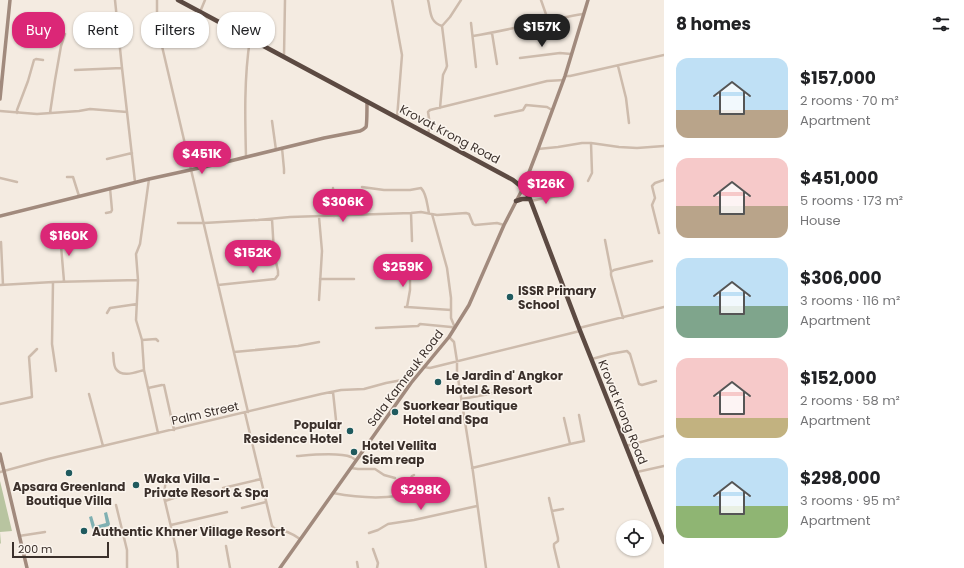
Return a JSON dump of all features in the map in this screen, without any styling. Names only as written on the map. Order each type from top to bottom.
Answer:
[{"type":"highway","name":"Krovat Krong Road","points":[[178,0],[200,12]]},
{"type":"highway","name":"Krovat Krong Road","points":[[267,48],[513,180],[523,188],[530,200],[591,359],[664,542]]},
{"type":"highway","points":[[516,201],[522,198],[530,200]]},
{"type":"street","points":[[0,99],[10,0]]},
{"type":"street","points":[[115,0],[116,12]]},
{"type":"street","points":[[157,0],[157,25],[234,352],[266,502],[273,528],[285,530],[300,539]]},
{"type":"street","points":[[200,12],[205,0]]},
{"type":"street","points":[[284,0],[284,57]]},
{"type":"street","points":[[392,0],[402,55],[397,118]]},
{"type":"street","points":[[428,0],[432,20],[436,24],[442,26]]},
{"type":"street","points":[[440,108],[443,75],[447,66],[442,26],[461,0]]},
{"type":"street","points":[[541,0],[548,20]]},
{"type":"street","name":"Sala Kamreuk Road","points":[[280,568],[410,382],[449,337],[469,305],[504,225],[523,188],[564,78],[568,54],[588,0]]},
{"type":"street","points":[[473,36],[583,14]]},
{"type":"street","points":[[471,23],[476,67]]},
{"type":"street","points":[[492,33],[497,64]]},
{"type":"street","points":[[50,113],[61,46],[66,34]]},
{"type":"street","points":[[120,48],[135,182]]},
{"type":"street","points":[[246,157],[245,116],[248,48]]},
{"type":"street","points":[[520,58],[568,54]]},
{"type":"street","points":[[428,134],[430,125],[429,110],[547,81],[664,55]]},
{"type":"street","points":[[17,113],[34,60],[43,60]]},
{"type":"street","points":[[618,66],[627,102],[629,123]]},
{"type":"street","points":[[75,70],[122,68]]},
{"type":"street","points":[[0,216],[135,182],[360,131],[364,129],[367,124],[367,102]]},
{"type":"street","points":[[495,116],[523,110],[525,105],[528,104],[547,107],[552,110]]},
{"type":"street","points":[[0,111],[37,114],[90,109],[127,112]]},
{"type":"street","points":[[272,121],[276,150]]},
{"type":"street","points":[[538,149],[580,143],[637,148],[664,146]]},
{"type":"street","points":[[588,181],[592,173],[591,143]]},
{"type":"street","points":[[282,148],[284,173]]},
{"type":"street","points":[[107,159],[132,153]]},
{"type":"street","points":[[67,177],[74,177],[79,196]]},
{"type":"street","points":[[0,178],[17,182]]},
{"type":"street","points":[[149,179],[140,244],[136,254],[138,280],[136,320],[142,340],[144,370],[158,433]]},
{"type":"street","points":[[659,233],[652,205],[654,198],[652,186],[655,182],[664,180]]},
{"type":"street","points":[[362,187],[384,190],[410,190],[422,188],[424,190],[447,268],[451,298],[451,318],[455,328]]},
{"type":"street","points":[[106,213],[111,212],[112,210],[110,188]]},
{"type":"street","points":[[333,188],[334,216]]},
{"type":"street","points":[[530,200],[559,196]]},
{"type":"street","points":[[178,223],[420,212],[436,215],[466,213],[469,214],[473,224],[475,225],[497,223],[504,225]]},
{"type":"street","points":[[411,213],[412,241]]},
{"type":"street","points":[[319,217],[322,251],[319,300]]},
{"type":"street","points":[[218,285],[275,279],[278,275],[278,271],[274,253],[272,219]]},
{"type":"street","points":[[60,234],[64,281]]},
{"type":"street","points":[[605,240],[611,275],[623,318]]},
{"type":"street","points":[[1,242],[2,285],[64,281],[138,280]]},
{"type":"street","points":[[611,272],[652,261]]},
{"type":"street","points":[[410,275],[410,290],[406,307],[451,310]]},
{"type":"street","points":[[320,279],[354,279]]},
{"type":"street","points":[[52,282],[52,344],[56,371]]},
{"type":"street","points":[[107,313],[110,308],[137,304]]},
{"type":"street","points":[[424,367],[430,368],[664,308]]},
{"type":"street","points":[[376,328],[418,326],[420,324],[455,328]]},
{"type":"street","points":[[449,337],[454,342],[486,568]]},
{"type":"street","points":[[142,340],[156,339],[158,341]]},
{"type":"street","points":[[234,352],[298,346],[319,342]]},
{"type":"street","points":[[0,404],[32,397],[29,357],[37,349]]},
{"type":"street","points":[[591,359],[628,351],[639,384],[656,381]]},
{"type":"street","points":[[113,353],[114,365],[122,374],[144,370]]},
{"type":"street","name":"Palm Street","points":[[2,472],[103,446],[341,390],[364,390],[386,383],[405,380],[410,382]]},
{"type":"street","points":[[148,388],[163,385],[174,430]]},
{"type":"street","points":[[462,400],[523,388]]},
{"type":"street","points":[[333,392],[336,420]]},
{"type":"street","points":[[89,394],[103,446]]},
{"type":"street","points":[[472,468],[584,441],[578,415]]},
{"type":"street","points":[[564,418],[570,444]]},
{"type":"street","points":[[626,446],[664,436]]},
{"type":"street","points":[[0,454],[2,472],[27,568]]},
{"type":"street","points":[[297,456],[324,454],[340,455],[349,456],[356,460]]},
{"type":"street","points":[[636,473],[664,466]]},
{"type":"street","points":[[350,468],[375,469],[384,475],[395,478]]},
{"type":"street","points":[[332,493],[367,498],[392,497],[411,494],[411,478],[414,475]]},
{"type":"street","points":[[158,476],[162,477],[165,481],[166,488],[163,493],[178,556],[178,568]]},
{"type":"street","points":[[223,488],[261,479]]},
{"type":"street","points":[[165,501],[185,494]]},
{"type":"street","points":[[549,498],[558,538],[558,541],[554,544],[554,547],[559,568]]},
{"type":"street","points":[[242,508],[266,502]]},
{"type":"street","points":[[116,505],[127,550],[127,568]]},
{"type":"street","points":[[369,533],[388,524],[414,520],[477,506]]},
{"type":"street","points":[[552,511],[563,509]]},
{"type":"street","points":[[171,525],[227,512]]},
{"type":"street","points":[[173,535],[214,526]]},
{"type":"street","points":[[19,536],[45,532]]},
{"type":"street","points":[[226,546],[230,568]]},
{"type":"street","points":[[373,549],[378,563],[377,568]]},
{"type":"street","points":[[357,562],[358,568]]},
{"type":"green space","points":[[0,481],[12,531],[0,532]]},
{"type":"water","points":[[107,512],[110,524],[109,526],[94,530],[89,517],[92,516],[95,526],[106,523],[104,513]]},
{"type":"place","name":"ISSR Primary School","points":[[510,297]]},
{"type":"place","name":"Le Jardin d' Angkor Hotel & Resort","points":[[438,382]]},
{"type":"place","name":"Suorkear Boutique Hotel and Spa","points":[[395,412]]},
{"type":"place","name":"Popular Residence Hotel","points":[[350,431]]},
{"type":"place","name":"Hotel Vellita Siem reap","points":[[354,452]]},
{"type":"place","name":"Apsara Greenland Boutique Villa","points":[[69,473]]},
{"type":"place","name":"Waka Villa - Private Resort & Spa","points":[[136,485]]},
{"type":"place","name":"Authentic Khmer Village Resort","points":[[84,531]]}]
